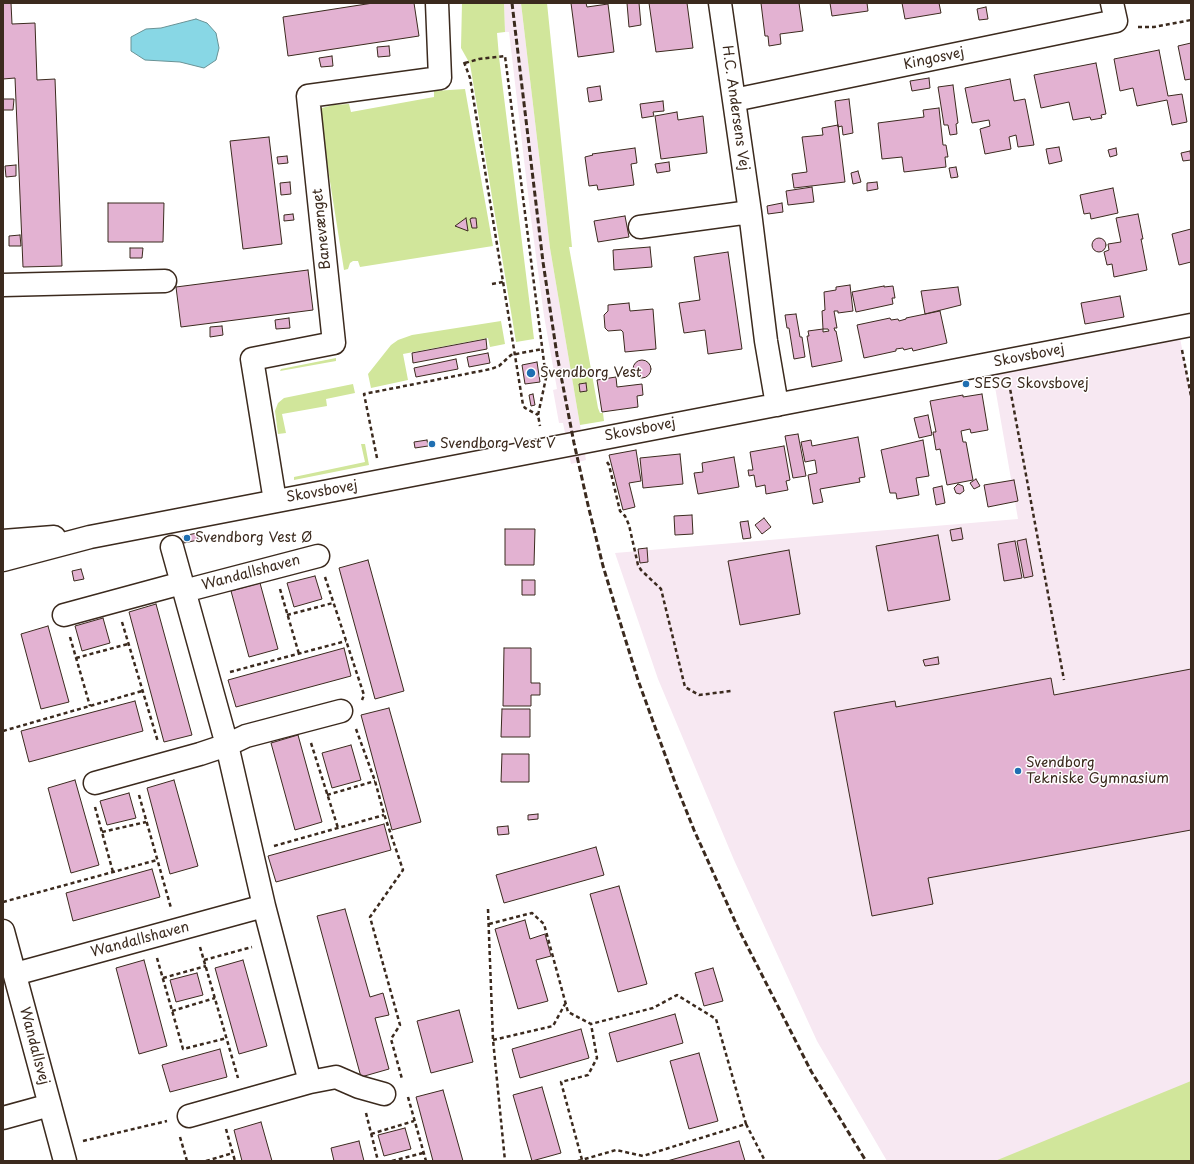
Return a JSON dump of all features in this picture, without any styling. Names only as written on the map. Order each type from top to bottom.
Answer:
[{"type":"street","name":"Banevænget","points":[[275,500],[252,359],[334,343],[308,96],[440,78],[437,3]]},
{"type":"street","name":"H.C. Andersens Vej","points":[[720,3],[750,212],[766,341],[777,405]]},
{"type":"street","name":"Kingosvej","points":[[734,100],[1114,12]]},
{"type":"street","points":[[640,227],[750,212]]},
{"type":"street","points":[[3,284],[165,281]]},
{"type":"street","name":"Skovsbovej","points":[[3,560],[90,537],[275,500],[382,481],[544,448],[777,405],[1184,326]]},
{"type":"street","name":"Skovsbovej","points":[[3,541],[59,536],[90,537]]},
{"type":"street","name":"Wandallshaven","points":[[172,547],[227,745],[264,906],[310,1082]]},
{"type":"street","name":"Wandallshaven","points":[[64,615],[115,601],[273,568],[318,556]]},
{"type":"street","points":[[95,783],[227,745],[246,736],[304,721],[348,717]]},
{"type":"street","name":"Wandallshaven","points":[[15,974],[264,906]]},
{"type":"street","name":"Wandallsvej","points":[[3,931],[63,1154]]},
{"type":"street","points":[[182,1118],[310,1082],[336,1078],[359,1087],[384,1094]]},
{"type":"street","points":[[3,1118],[50,1105]]},
{"type":"path","points":[[1114,12],[1138,27],[1154,28],[1191,20]]},
{"type":"path","points":[[465,63],[479,59],[505,56],[546,382],[538,415],[544,448]]},
{"type":"path","points":[[462,58],[470,78],[524,408],[538,415]]},
{"type":"path","points":[[492,284],[503,282]]},
{"type":"path","points":[[1184,326],[1191,396]]},
{"type":"path","points":[[382,481],[364,394],[491,369],[498,366],[511,355],[542,349]]},
{"type":"path","points":[[1005,361],[1064,680]]},
{"type":"path","points":[[597,438],[601,453],[609,465],[620,511],[625,516],[629,525],[638,565],[641,570],[661,589],[685,687],[699,695],[731,691]]},
{"type":"path","points":[[318,556],[364,695],[361,702]]},
{"type":"path","points":[[273,568],[298,654]]},
{"type":"path","points":[[115,601],[165,764]]},
{"type":"path","points":[[287,615],[333,603]]},
{"type":"path","points":[[64,615],[90,706]]},
{"type":"path","points":[[208,678],[346,641]]},
{"type":"path","points":[[76,658],[128,644]]},
{"type":"path","points":[[3,730],[142,691]]},
{"type":"path","points":[[348,717],[375,781],[384,814],[403,870],[370,917],[400,1024],[392,1039],[403,1081]]},
{"type":"path","points":[[304,721],[338,828]]},
{"type":"path","points":[[132,772],[157,860],[186,927],[204,960],[244,1100]]},
{"type":"path","points":[[327,795],[375,781]]},
{"type":"path","points":[[95,783],[92,795],[113,872]]},
{"type":"path","points":[[252,852],[384,814]]},
{"type":"path","points":[[102,832],[146,822]]},
{"type":"path","points":[[3,902],[157,860]]},
{"type":"path","points":[[488,910],[493,1040],[505,1161]]},
{"type":"path","points":[[489,924],[532,913],[544,924],[568,1012],[591,1024],[653,1008],[677,995],[716,1018],[746,1124],[765,1161]]},
{"type":"path","points":[[151,937],[183,1049],[227,1038]]},
{"type":"path","points":[[204,960],[274,942]]},
{"type":"path","points":[[163,978],[206,966]]},
{"type":"path","points":[[172,1011],[215,998]]},
{"type":"path","points":[[493,1040],[553,1026],[566,1004]]},
{"type":"path","points":[[591,1024],[597,1058],[588,1075],[561,1082],[580,1160],[616,1150],[643,1156],[746,1124]]},
{"type":"path","points":[[359,1087],[378,1161]]},
{"type":"path","points":[[407,1095],[426,1161]]},
{"type":"path","points":[[220,1107],[235,1161]]},
{"type":"path","points":[[63,1154],[182,1118],[187,1161]]},
{"type":"path","points":[[371,1134],[414,1121]]},
{"type":"path","points":[[206,1161],[233,1153]]},
{"type":"path","points":[[392,1161],[424,1153]]},
{"type":"shaded area","points":[[504,3],[521,3],[550,248],[586,460],[571,464],[563,423],[559,423],[553,390],[557,389],[544,316],[509,32],[505,32]]},
{"type":"shaded area","points":[[1180,338],[1191,396],[1191,1161],[887,1161],[817,1041],[734,860],[658,679],[615,553],[1018,519],[991,364]]},
{"type":"green space","points":[[462,3],[504,3],[505,32],[497,33],[499,57],[534,339],[516,342],[470,64],[461,48]]},
{"type":"green space","points":[[521,3],[547,3],[572,247],[569,247],[598,408],[600,413],[603,413],[604,421],[580,425],[550,248]]},
{"type":"green space","points":[[465,89],[493,246],[360,267],[358,261],[353,261],[350,263],[348,269],[344,270],[319,112],[322,108],[333,105],[349,104],[351,112],[434,97],[434,91]]},
{"type":"green space","points":[[501,321],[505,344],[490,347],[488,338],[403,354],[408,380],[371,388],[368,374],[391,345],[398,340],[412,335]]},
{"type":"green space","points":[[336,358],[336,361],[280,371],[281,369]]},
{"type":"green space","points":[[353,384],[355,393],[326,399],[327,406],[282,414],[286,433],[278,434],[275,411],[278,403],[284,398]]},
{"type":"green space","points":[[361,444],[365,444],[369,465],[294,480],[294,477],[365,462]]},
{"type":"green space","points":[[1191,1081],[1191,1161],[995,1161]]},
{"type":"water","points":[[196,19],[207,23],[216,33],[219,48],[216,60],[204,68],[180,62],[145,60],[131,51],[131,37],[146,29],[161,28]]},
{"type":"building","points":[[3,3],[11,3],[12,24],[35,23],[37,80],[55,79],[62,266],[23,267],[15,78],[3,79]]},
{"type":"building","points":[[373,3],[414,3],[419,36],[288,56],[283,17]]},
{"type":"building","points":[[571,3],[586,3],[587,7],[608,4],[614,52],[578,57]]},
{"type":"building","points":[[627,3],[639,3],[641,25],[629,27]]},
{"type":"building","points":[[649,3],[687,3],[693,48],[656,52]]},
{"type":"building","points":[[761,3],[799,3],[803,31],[780,34],[781,44],[769,46],[768,36],[765,36]]},
{"type":"building","points":[[830,3],[867,3],[868,11],[832,16]]},
{"type":"building","points":[[902,3],[939,3],[941,13],[905,19]]},
{"type":"building","points":[[986,7],[988,19],[979,20],[977,9]]},
{"type":"building","points":[[1191,43],[1191,79],[1185,80],[1178,46]]},
{"type":"building","points":[[389,46],[390,56],[378,57],[377,47]]},
{"type":"building","points":[[1159,50],[1168,96],[1182,94],[1187,122],[1172,125],[1167,100],[1137,106],[1133,88],[1120,91],[1114,59]]},
{"type":"building","points":[[332,56],[333,66],[321,67],[319,58]]},
{"type":"building","points":[[1096,63],[1106,114],[1101,115],[1102,118],[1091,120],[1090,117],[1073,120],[1069,102],[1041,108],[1034,75]]},
{"type":"building","points":[[929,78],[930,88],[912,91],[910,81]]},
{"type":"building","points":[[1010,79],[1014,101],[1025,99],[1034,145],[1018,147],[1016,135],[1009,137],[1011,149],[985,154],[980,129],[990,126],[989,120],[972,123],[965,88]]},
{"type":"building","points":[[953,85],[958,123],[956,124],[957,134],[950,135],[948,125],[944,125],[938,87]]},
{"type":"building","points":[[600,86],[602,100],[589,102],[587,88]]},
{"type":"building","points":[[3,99],[14,99],[13,110],[3,110]]},
{"type":"building","points":[[849,99],[853,133],[843,135],[842,126],[838,127],[835,101]]},
{"type":"building","points":[[663,101],[664,111],[653,112],[654,116],[642,118],[640,104]]},
{"type":"building","points":[[939,108],[943,145],[946,145],[948,157],[945,157],[946,167],[904,172],[902,157],[882,159],[878,123],[924,117],[923,110]]},
{"type":"building","points":[[677,112],[678,120],[703,116],[707,153],[661,159],[655,116]]},
{"type":"building","points":[[838,125],[845,182],[794,188],[792,174],[807,172],[802,137],[823,135],[822,128]]},
{"type":"building","points":[[269,137],[282,244],[243,249],[230,141]]},
{"type":"building","points":[[1059,147],[1062,161],[1049,164],[1046,149]]},
{"type":"building","points":[[635,148],[637,163],[631,164],[634,185],[598,190],[597,185],[589,186],[585,157],[593,155],[592,154]]},
{"type":"building","points":[[1116,148],[1117,155],[1110,157],[1108,150]]},
{"type":"building","points":[[1190,151],[1191,160],[1183,161],[1181,153]]},
{"type":"building","points":[[287,156],[288,163],[278,164],[277,157]]},
{"type":"building","points":[[669,162],[670,171],[657,173],[655,164]]},
{"type":"building","points":[[16,165],[16,176],[6,177],[5,166]]},
{"type":"building","points":[[956,167],[958,177],[951,178],[949,168]]},
{"type":"building","points":[[858,171],[861,182],[853,184],[851,173]]},
{"type":"building","points":[[290,182],[291,194],[281,195],[280,183]]},
{"type":"building","points":[[877,182],[878,189],[867,191],[867,183]]},
{"type":"building","points":[[812,187],[814,202],[788,205],[786,191]]},
{"type":"building","points":[[1113,188],[1118,213],[1091,219],[1090,213],[1084,214],[1080,195]]},
{"type":"building","points":[[108,203],[164,203],[163,242],[108,242]]},
{"type":"building","points":[[782,203],[783,212],[768,214],[767,206]]},
{"type":"building","points":[[293,214],[294,220],[284,221],[284,215]]},
{"type":"building","points":[[1138,214],[1147,270],[1114,277],[1112,264],[1107,265],[1104,252],[1109,250],[1108,244],[1121,242],[1116,218]]},
{"type":"building","points":[[625,216],[629,237],[598,242],[594,221]]},
{"type":"building","points":[[466,218],[468,231],[455,226]]},
{"type":"building","points":[[476,218],[477,228],[472,228],[470,219]]},
{"type":"building","points":[[1191,229],[1191,262],[1179,265],[1172,234]]},
{"type":"building","points":[[20,235],[21,246],[9,246],[9,236]]},
{"type":"building","points":[[1099,238],[1104,240],[1106,245],[1104,250],[1099,252],[1094,250],[1092,245],[1094,240]]},
{"type":"building","points":[[650,247],[652,267],[614,270],[613,250]]},
{"type":"building","points":[[130,248],[143,248],[142,258],[130,258]]},
{"type":"building","points":[[728,252],[742,349],[708,354],[705,330],[684,333],[679,303],[700,300],[694,257]]},
{"type":"building","points":[[308,270],[313,310],[181,327],[176,287]]},
{"type":"building","points":[[850,285],[853,311],[838,313],[838,311],[834,311],[837,328],[834,328],[836,331],[842,361],[812,367],[807,336],[809,336],[808,331],[823,329],[822,311],[825,310],[824,292],[836,290],[836,287]],"holes":[[[823,329],[828,329],[829,331],[823,332]]]},
{"type":"building","points":[[884,286],[893,286],[895,298],[892,298],[893,304],[856,312],[852,292]]},
{"type":"building","points":[[958,287],[961,305],[925,314],[921,291]]},
{"type":"building","points":[[1120,296],[1124,317],[1085,324],[1081,303]]},
{"type":"building","points":[[629,303],[630,311],[653,309],[656,349],[625,352],[623,332],[621,330],[608,331],[605,328],[604,315],[608,311],[608,305]]},
{"type":"building","points":[[940,311],[947,343],[913,351],[912,348],[904,350],[903,348],[896,349],[896,351],[864,358],[857,325],[890,318],[891,320],[898,319],[899,321],[906,318]]},
{"type":"building","points":[[796,314],[805,357],[794,359],[789,328],[787,328],[785,315]]},
{"type":"building","points":[[289,318],[290,328],[276,329],[275,320]]},
{"type":"building","points":[[222,326],[223,335],[210,337],[210,327]]},
{"type":"building","points":[[486,339],[487,349],[413,363],[412,353]]},
{"type":"building","points":[[488,353],[490,363],[469,367],[467,357]]},
{"type":"building","points":[[456,359],[458,369],[416,377],[414,368]]},
{"type":"building","points":[[642,360],[648,363],[651,369],[648,375],[642,378],[636,375],[633,369],[636,363]]},
{"type":"building","points":[[537,362],[540,382],[525,384],[522,365]]},
{"type":"building","points":[[616,377],[617,387],[642,384],[643,395],[637,396],[638,407],[602,412],[597,380]]},
{"type":"building","points":[[586,383],[587,391],[580,392],[579,384]]},
{"type":"building","points":[[533,394],[535,405],[531,406],[529,395]]},
{"type":"building","points":[[982,394],[988,430],[971,433],[970,429],[961,431],[963,442],[966,442],[973,480],[947,485],[940,449],[936,450],[933,432],[936,432],[930,401],[963,395],[963,397]]},
{"type":"building","points":[[928,415],[932,435],[919,438],[914,418]]},
{"type":"building","points":[[798,434],[806,476],[793,478],[785,436]]},
{"type":"building","points":[[858,437],[865,477],[859,478],[860,482],[820,489],[823,502],[813,504],[808,475],[817,473],[815,460],[805,462],[801,442],[811,440],[812,446]]},
{"type":"building","points":[[427,440],[428,446],[415,448],[414,442]]},
{"type":"building","points":[[923,440],[929,476],[916,478],[919,495],[897,499],[896,493],[890,493],[881,450]]},
{"type":"building","points":[[784,446],[790,480],[786,481],[788,490],[766,494],[765,485],[756,487],[754,475],[749,476],[748,470],[753,470],[750,452]]},
{"type":"building","points":[[636,450],[641,481],[629,483],[635,507],[623,510],[609,455]]},
{"type":"building","points":[[680,454],[683,484],[643,488],[640,458]]},
{"type":"building","points":[[734,457],[739,487],[698,494],[694,473],[703,472],[702,463]]},
{"type":"building","points":[[976,479],[980,486],[974,489],[970,483]]},
{"type":"building","points":[[1014,480],[1018,501],[988,507],[984,485]]},
{"type":"building","points":[[958,484],[963,486],[964,491],[960,494],[956,493],[954,488]]},
{"type":"building","points":[[942,486],[945,503],[936,505],[933,488]]},
{"type":"building","points":[[692,515],[693,534],[675,535],[674,516]]},
{"type":"building","points":[[764,518],[771,527],[762,534],[755,525]]},
{"type":"building","points":[[748,521],[751,538],[743,539],[740,522]]},
{"type":"building","points":[[961,528],[963,539],[952,541],[950,530]]},
{"type":"building","points":[[505,529],[535,529],[534,565],[505,565]]},
{"type":"building","points":[[197,533],[198,540],[184,543],[183,536]]},
{"type":"building","points":[[938,535],[950,600],[888,611],[876,546]]},
{"type":"building","points":[[1026,539],[1033,576],[1024,578],[1017,541]]},
{"type":"building","points":[[1015,541],[1022,578],[1004,581],[998,544]]},
{"type":"building","points":[[647,548],[648,562],[640,563],[638,549]]},
{"type":"building","points":[[789,550],[800,614],[740,625],[728,561]]},
{"type":"building","points":[[368,560],[404,691],[375,699],[339,568]]},
{"type":"building","points":[[81,569],[84,579],[74,581],[72,571]]},
{"type":"building","points":[[315,576],[322,599],[294,607],[287,583]]},
{"type":"building","points":[[522,580],[535,580],[535,595],[522,595]]},
{"type":"building","points":[[260,583],[278,649],[249,657],[231,591]]},
{"type":"building","points":[[156,604],[192,735],[164,742],[129,612]]},
{"type":"building","points":[[103,618],[110,643],[82,651],[75,626]]},
{"type":"building","points":[[48,626],[69,702],[41,709],[21,634]]},
{"type":"building","points":[[344,648],[351,676],[236,707],[228,680]]},
{"type":"building","points":[[504,648],[531,648],[531,683],[540,683],[540,695],[531,695],[531,706],[503,706]]},
{"type":"building","points":[[938,657],[939,664],[925,666],[923,660]]},
{"type":"building","name":"Svendborg Tekniske Gymnasium","points":[[1191,669],[1191,830],[928,878],[933,904],[872,916],[834,712],[895,701],[896,707],[1051,678],[1054,695]]},
{"type":"building","points":[[135,701],[143,731],[29,762],[21,731]]},
{"type":"building","points":[[389,708],[421,822],[392,830],[361,715]]},
{"type":"building","points":[[502,709],[530,709],[530,737],[501,737]]},
{"type":"building","points":[[298,735],[322,822],[295,830],[271,743]]},
{"type":"building","points":[[351,745],[361,780],[332,788],[322,753]]},
{"type":"building","points":[[502,754],[529,754],[529,782],[501,782]]},
{"type":"building","points":[[75,780],[99,865],[71,873],[48,788]]},
{"type":"building","points":[[174,780],[198,866],[170,874],[147,788]]},
{"type":"building","points":[[129,793],[136,818],[107,825],[100,801]]},
{"type":"building","points":[[538,814],[538,819],[528,820],[528,815]]},
{"type":"building","points":[[384,824],[391,850],[276,882],[268,856]]},
{"type":"building","points":[[508,826],[509,834],[498,835],[497,827]]},
{"type":"building","points":[[596,847],[604,875],[504,903],[496,875]]},
{"type":"building","points":[[152,869],[160,897],[73,921],[66,893]]},
{"type":"building","points":[[619,886],[647,984],[618,992],[590,894]]},
{"type":"building","points":[[345,909],[370,997],[383,993],[389,1015],[375,1018],[389,1069],[361,1077],[317,916]]},
{"type":"building","points":[[525,920],[530,939],[545,934],[551,956],[536,960],[548,1001],[518,1009],[495,929]]},
{"type":"building","points":[[144,960],[167,1046],[139,1054],[116,968]]},
{"type":"building","points":[[243,960],[267,1046],[239,1054],[215,968]]},
{"type":"building","points":[[713,968],[723,1001],[704,1006],[695,973]]},
{"type":"building","points":[[197,973],[203,995],[176,1002],[170,980]]},
{"type":"building","points":[[459,1010],[473,1062],[431,1073],[417,1021]]},
{"type":"building","points":[[675,1014],[683,1043],[617,1062],[609,1033]]},
{"type":"building","points":[[581,1029],[589,1058],[520,1078],[512,1049]]},
{"type":"building","points":[[220,1049],[227,1077],[170,1092],[162,1065]]},
{"type":"building","points":[[699,1053],[718,1121],[689,1129],[670,1061]]},
{"type":"building","points":[[542,1087],[561,1153],[532,1161],[513,1095]]},
{"type":"building","points":[[443,1090],[463,1161],[433,1161],[416,1097]]},
{"type":"building","points":[[261,1122],[272,1161],[242,1161],[234,1130]]},
{"type":"building","points":[[405,1128],[411,1149],[384,1156],[378,1135]]},
{"type":"building","points":[[359,1141],[364,1161],[334,1161],[331,1148]]},
{"type":"building","points":[[739,1141],[745,1161],[667,1161]]},
{"type":"railway","points":[[512,3],[543,262],[557,355],[588,505],[603,566],[620,622],[638,680],[676,785],[694,830],[739,930],[811,1071],[866,1161]]},
{"type":"place","name":"Svendborg Vest","points":[[531,373]]},
{"type":"place","name":"SESG Skovsbovej","points":[[966,384]]},
{"type":"place","name":"Svendborg Vest V","points":[[432,444]]},
{"type":"place","name":"Svendborg Vest Ø","points":[[187,538]]},
{"type":"place","name":"Svendborg Tekniske Gymnasium","points":[[1018,771]]}]
